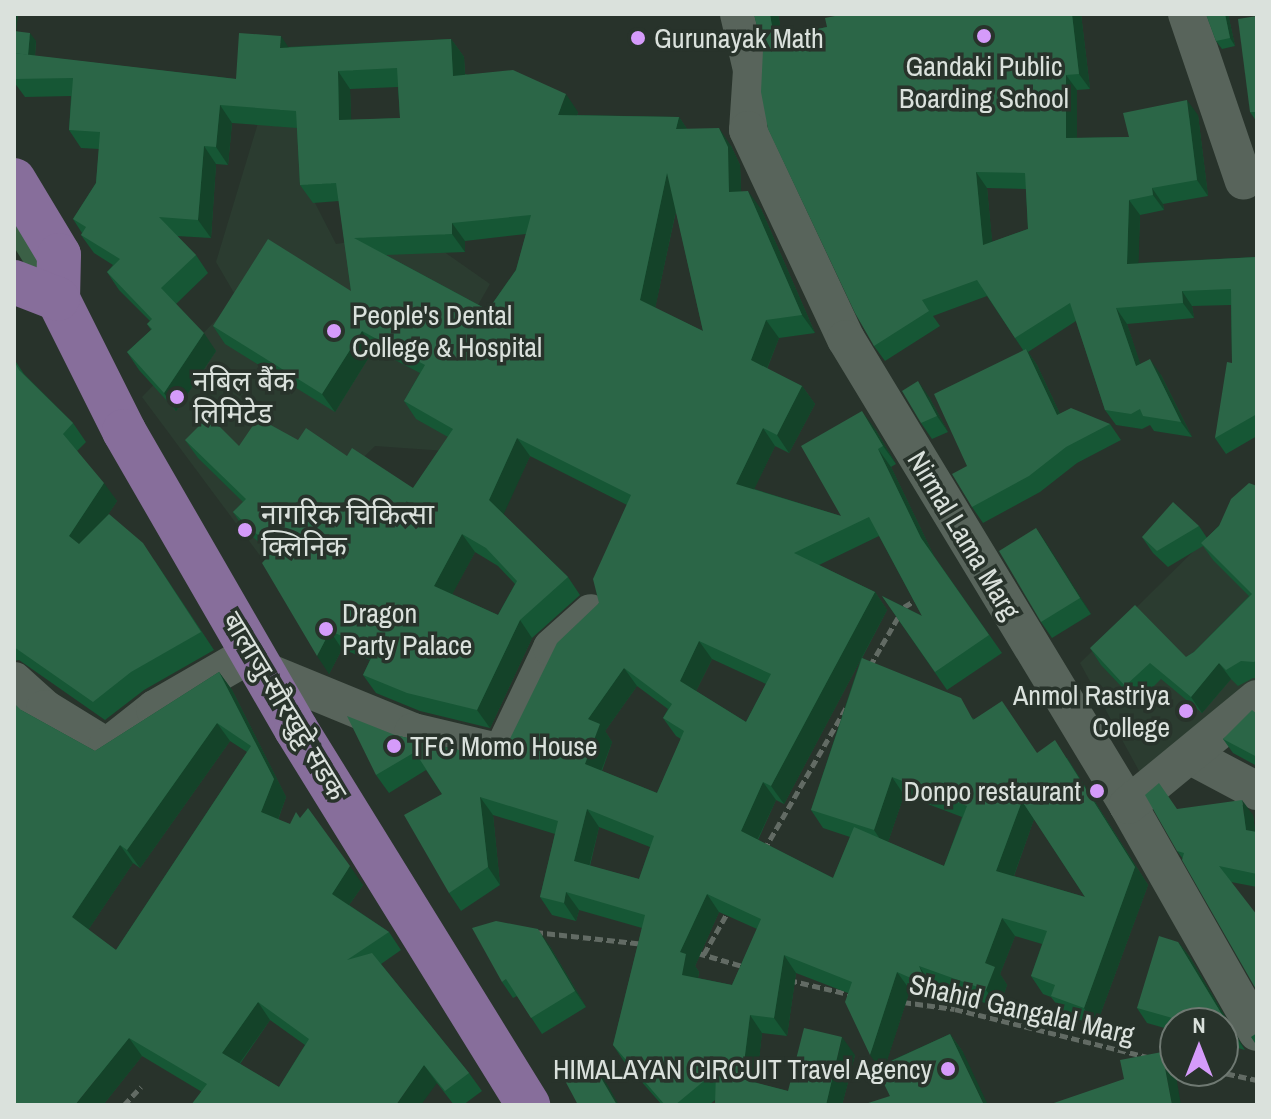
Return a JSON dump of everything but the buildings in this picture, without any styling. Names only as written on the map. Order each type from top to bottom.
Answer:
[{"type":"main road","name":"बालाजु-सौरखुट्टे सडक","points":[[14,180],[59,255],[58,299],[124,431],[257,661],[528,1105]]},
{"type":"main road","points":[[14,282],[58,299]]},
{"type":"street","name":"Nirmal Lama Marg","points":[[739,14],[752,70],[748,130],[846,339],[1128,805],[1257,1032]]},
{"type":"street","points":[[1187,14],[1244,181]]},
{"type":"street","points":[[14,681],[45,709],[107,747],[155,709],[257,661],[413,732],[502,753],[552,648],[591,613]]},
{"type":"street","points":[[1128,805],[1257,699]]},
{"type":"street","points":[[1191,756],[1257,791]]},
{"type":"path","points":[[865,673],[904,607],[930,591]]},
{"type":"path","points":[[758,860],[850,700]]},
{"type":"path","points":[[704,954],[735,900]]},
{"type":"path","points":[[532,932],[647,945]]},
{"type":"path","points":[[690,951],[749,968]]},
{"type":"path","name":"Shahid Gangalal Marg","points":[[779,977],[868,997]]},
{"type":"path","name":"Shahid Gangalal Marg","points":[[897,1001],[955,1009],[1159,1060]]},
{"type":"path","points":[[124,1105],[141,1087]]},
{"type":"shaded area","name":"People's Dental College & Hospital","points":[[258,123],[314,129],[314,201],[336,244],[374,238],[430,242],[490,284],[445,363],[489,454],[375,446],[261,557],[142,397],[237,298],[216,262]]},
{"type":"shaded area","points":[[1220,525],[1257,558],[1257,684],[1144,780],[1080,663]]},
{"type":"green space","points":[[14,209],[47,263],[30,273],[14,247]]},
{"type":"place","name":"Gandaki Public Boarding School","points":[[984,36]]},
{"type":"place","name":"Gurunayak Math","points":[[638,38]]},
{"type":"place","name":"People's Dental College & Hospital","points":[[334,331]]},
{"type":"place","name":"नबिल बैंक लिमिटेड","points":[[177,397]]},
{"type":"place","name":"नागरिक चिकित्सा क्लिनिक","points":[[245,530]]},
{"type":"place","name":"Dragon Party Palace","points":[[326,629]]},
{"type":"place","name":"Anmol Rastriya College","points":[[1186,711]]},
{"type":"place","name":"TFC Momo House","points":[[394,746]]},
{"type":"place","name":"Donpo restaurant","points":[[1097,791]]},
{"type":"place","name":"HIMALAYAN CIRCUIT Travel Agency","points":[[948,1069]]}]
